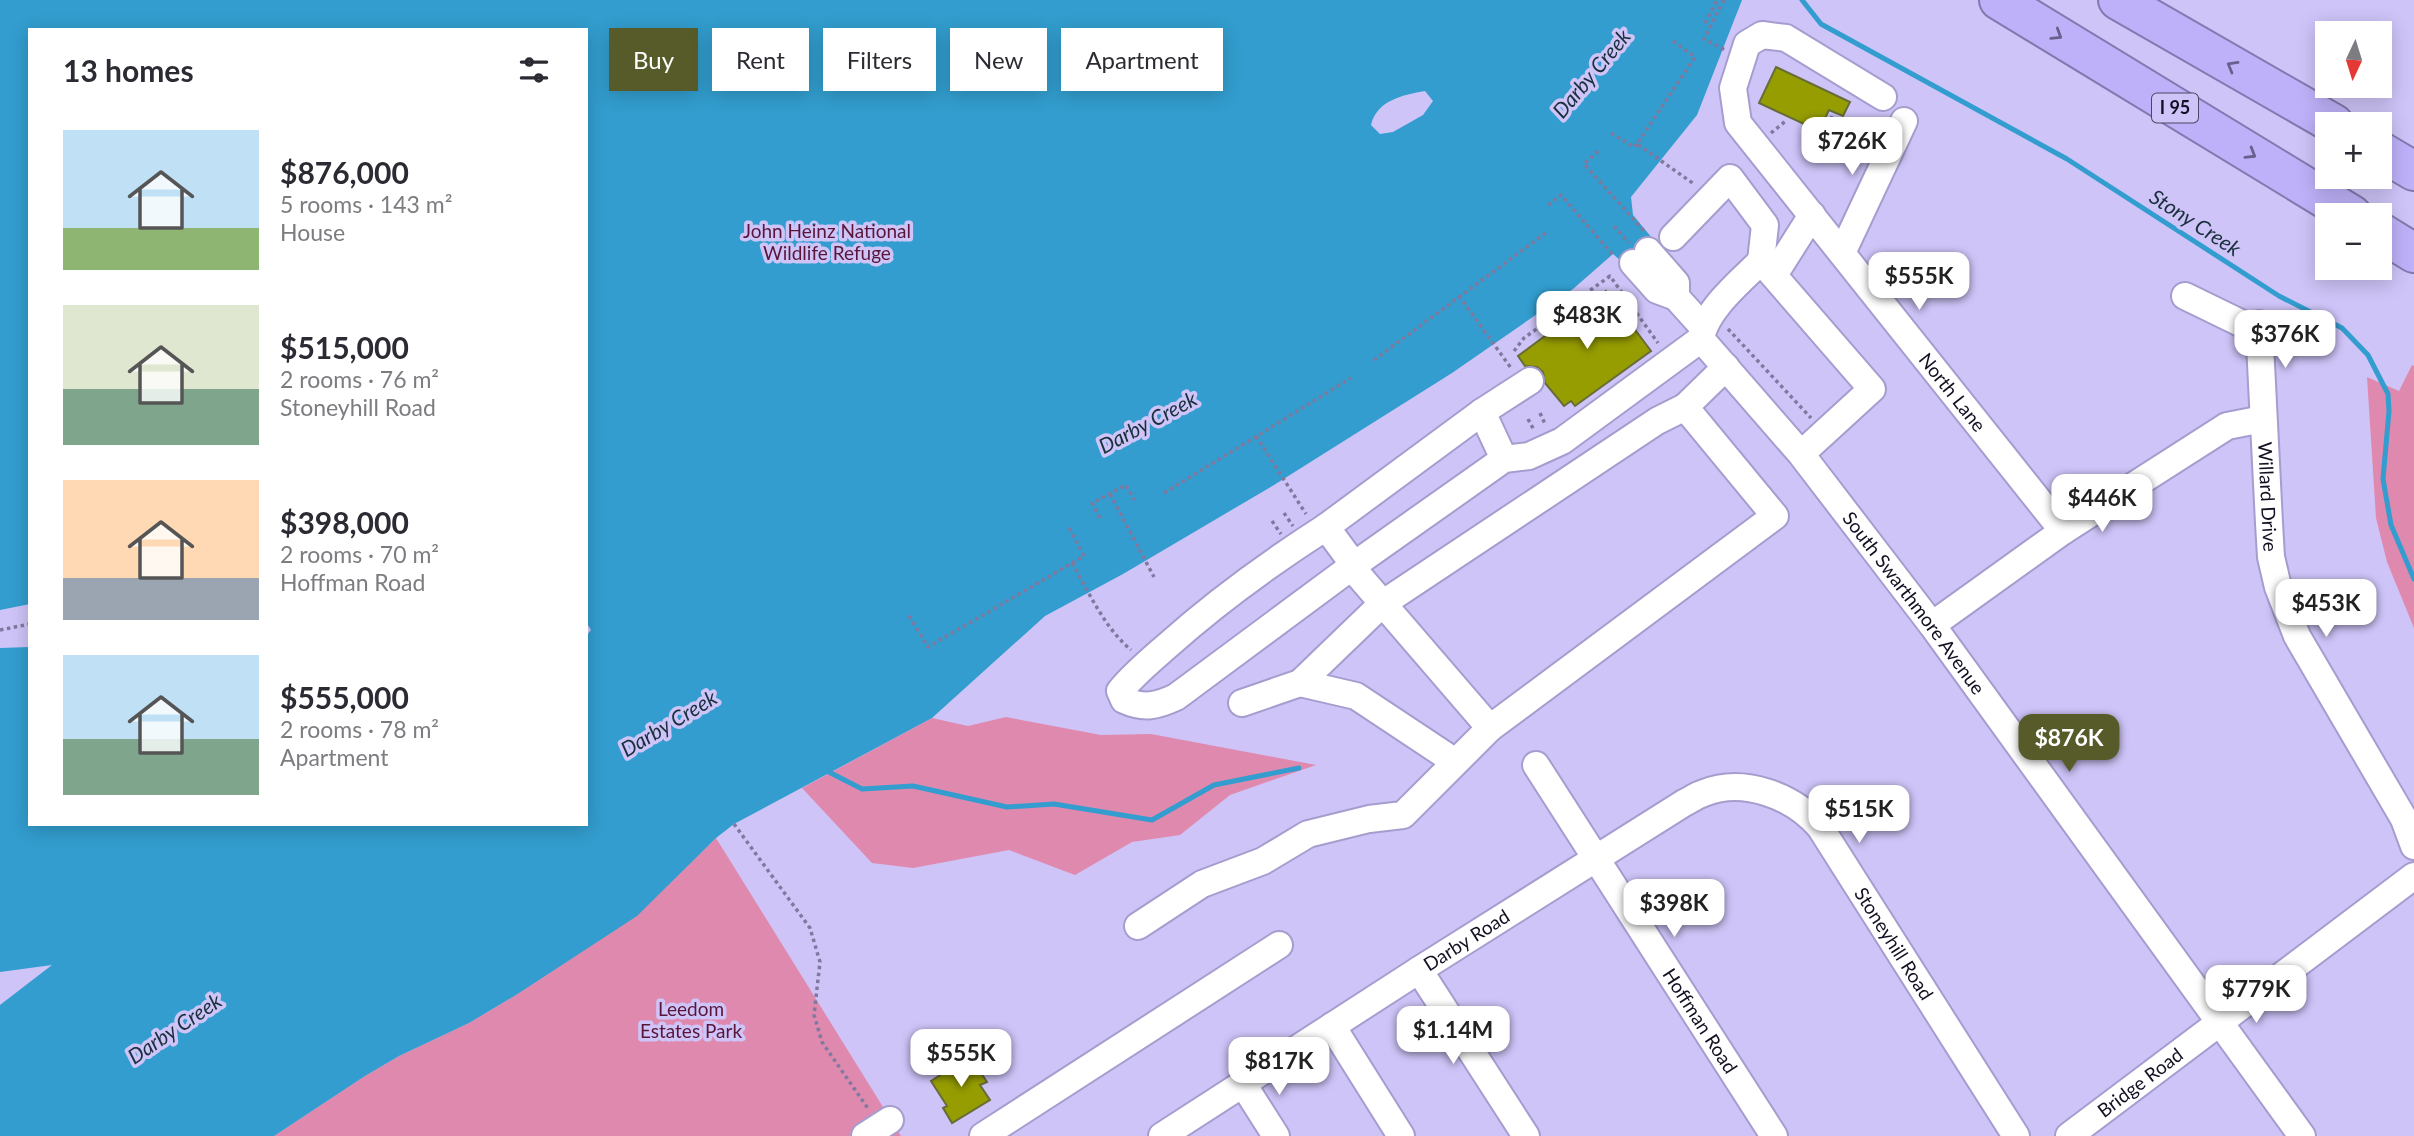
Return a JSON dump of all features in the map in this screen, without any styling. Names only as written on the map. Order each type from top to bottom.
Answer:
[{"type":"highway","name":"I 95","points":[[1998,0],[2332,203]]},
{"type":"highway","points":[[2118,0],[2315,114]]},
{"type":"highway","points":[[2392,158],[2414,171]]},
{"type":"highway","points":[[2392,239],[2414,253]]},
{"type":"street","points":[[1742,58],[1747,44],[1762,35],[1786,38],[1883,97]]},
{"type":"street","name":"North Lane","points":[[1742,58],[1732,88],[1760,128],[1779,174],[2063,531]]},
{"type":"street","points":[[1842,253],[1904,121]]},
{"type":"street","points":[[1644,249],[1730,178],[1765,225],[1767,268],[1872,389],[1798,451]]},
{"type":"street","points":[[1530,381],[1316,521],[1274,560],[1188,627],[1147,664],[1120,691],[1124,700],[1136,706],[1155,707],[1175,697],[1504,459],[1529,456],[1562,442],[1710,331],[1725,298],[1767,268],[1812,215]]},
{"type":"street","name":"South Swarthmore Avenue","points":[[1644,249],[1676,283],[1676,297],[1710,331],[1726,367],[1798,451],[1932,625],[2302,1136]]},
{"type":"street","name":"Willard Drive","points":[[2185,296],[2259,328],[2270,546],[2278,587],[2297,636],[2403,819],[2414,846]]},
{"type":"street","points":[[1242,703],[1300,683],[1382,604],[1657,421],[1685,407],[1726,367]]},
{"type":"street","points":[[1138,926],[1202,884],[1263,861],[1308,834],[1369,819],[1403,815],[1454,761],[1490,728],[1775,516],[1685,407]]},
{"type":"street","points":[[1482,412],[1504,459]]},
{"type":"street","points":[[1932,625],[2063,531],[2227,426],[2263,419]]},
{"type":"street","points":[[1316,521],[1354,565],[1360,577],[1382,604],[1490,728]]},
{"type":"street","points":[[1300,683],[1356,696],[1454,761]]},
{"type":"street","name":"Hoffman Road","points":[[1536,765],[1774,1136]]},
{"type":"street","name":"Stoneyhill Road","points":[[1595,860],[1704,792],[1747,787],[1766,792],[1799,808],[1820,827],[2016,1136]]},
{"type":"street","name":"Darby Road","points":[[1162,1136],[1595,860]]},
{"type":"street","name":"Bridge Road","points":[[2069,1136],[2414,876]]},
{"type":"street","points":[[983,1136],[1279,945]]},
{"type":"street","points":[[1419,970],[1526,1136]]},
{"type":"street","points":[[1332,1026],[1401,1136]]},
{"type":"street","points":[[1243,1084],[1276,1136]]},
{"type":"path","points":[[1705,23],[1717,0]]},
{"type":"path","points":[[1724,0],[1704,39],[1742,58]]},
{"type":"path","points":[[1612,132],[1634,147],[1637,144],[1695,57],[1673,41]]},
{"type":"path","points":[[1830,117],[1854,127]]},
{"type":"path","points":[[1637,144],[1685,177]]},
{"type":"path","points":[[1598,151],[1584,164],[1644,249]]},
{"type":"path","points":[[1548,205],[1561,195],[1644,249]]},
{"type":"path","points":[[1374,360],[1547,232]]},
{"type":"path","points":[[1514,351],[1524,338],[1610,276],[1661,347]]},
{"type":"path","points":[[1459,296],[1506,360]]},
{"type":"path","points":[[1710,331],[1812,420]]},
{"type":"path","points":[[1164,493],[1350,378]]},
{"type":"path","points":[[1256,436],[1316,521]]},
{"type":"path","points":[[1100,518],[1092,503],[1126,485],[1135,500]]},
{"type":"path","points":[[1110,494],[1154,577]]},
{"type":"path","points":[[909,616],[928,647],[1084,556],[1068,526]]},
{"type":"path","points":[[1072,563],[1117,639],[1147,664]]},
{"type":"path","points":[[0,630],[28,624]]},
{"type":"path","points":[[734,824],[810,928],[820,962],[814,1015],[822,1042],[879,1127]]},
{"type":"green space","points":[[2412,365],[2414,628],[2387,562],[2376,518],[2367,377],[2399,391]]},
{"type":"green space","points":[[1006,717],[1101,735],[1151,734],[1316,765],[1230,795],[1180,835],[1132,842],[1075,875],[1009,850],[913,868],[872,863],[802,788],[932,718],[968,726]]},
{"type":"green space","name":"Leedom Estates Park","points":[[716,838],[901,1136],[274,1136],[399,1056],[469,1023],[516,995],[636,916]]},
{"type":"water","name":"Darby Creek","points":[[0,0],[1742,0],[1697,115],[1631,197],[1633,215],[1657,244],[1628,267],[1613,254],[1573,289],[1452,373],[1274,485],[1123,574],[1045,616],[932,718],[734,824],[716,838],[637,916],[516,995],[469,1023],[399,1056],[274,1136],[0,1136],[0,1005],[52,965],[0,972],[0,648],[28,647],[28,826],[588,826],[588,634],[591,630],[588,625],[588,28],[28,28],[28,604],[0,610]],"holes":[[[1425,91],[1433,101],[1423,115],[1393,132],[1380,134],[1371,125],[1379,110],[1392,100]]]},
{"type":"building","points":[[1776,67],[1850,102],[1843,116],[1829,110],[1819,131],[1759,103]]},
{"type":"building","points":[[1606,291],[1651,351],[1575,406],[1571,401],[1564,406],[1545,383],[1543,372],[1537,367],[1525,366],[1518,356]]},
{"type":"building","points":[[970,1056],[987,1082],[980,1085],[990,1100],[952,1123],[943,1108],[947,1106],[931,1081]]},
{"type":"waterway","name":"Stony Creek","points":[[1802,0],[1821,24],[2067,159],[2279,296],[2342,328],[2368,355],[2388,394],[2383,479],[2391,525],[2414,579]]},
{"type":"waterway","points":[[825,770],[862,789],[913,786],[1007,807],[1054,804],[1152,820],[1214,785],[1299,768]]},
{"type":"park label","name":"John Heinz National Wildlife Refuge","points":[[827,242]]}]
